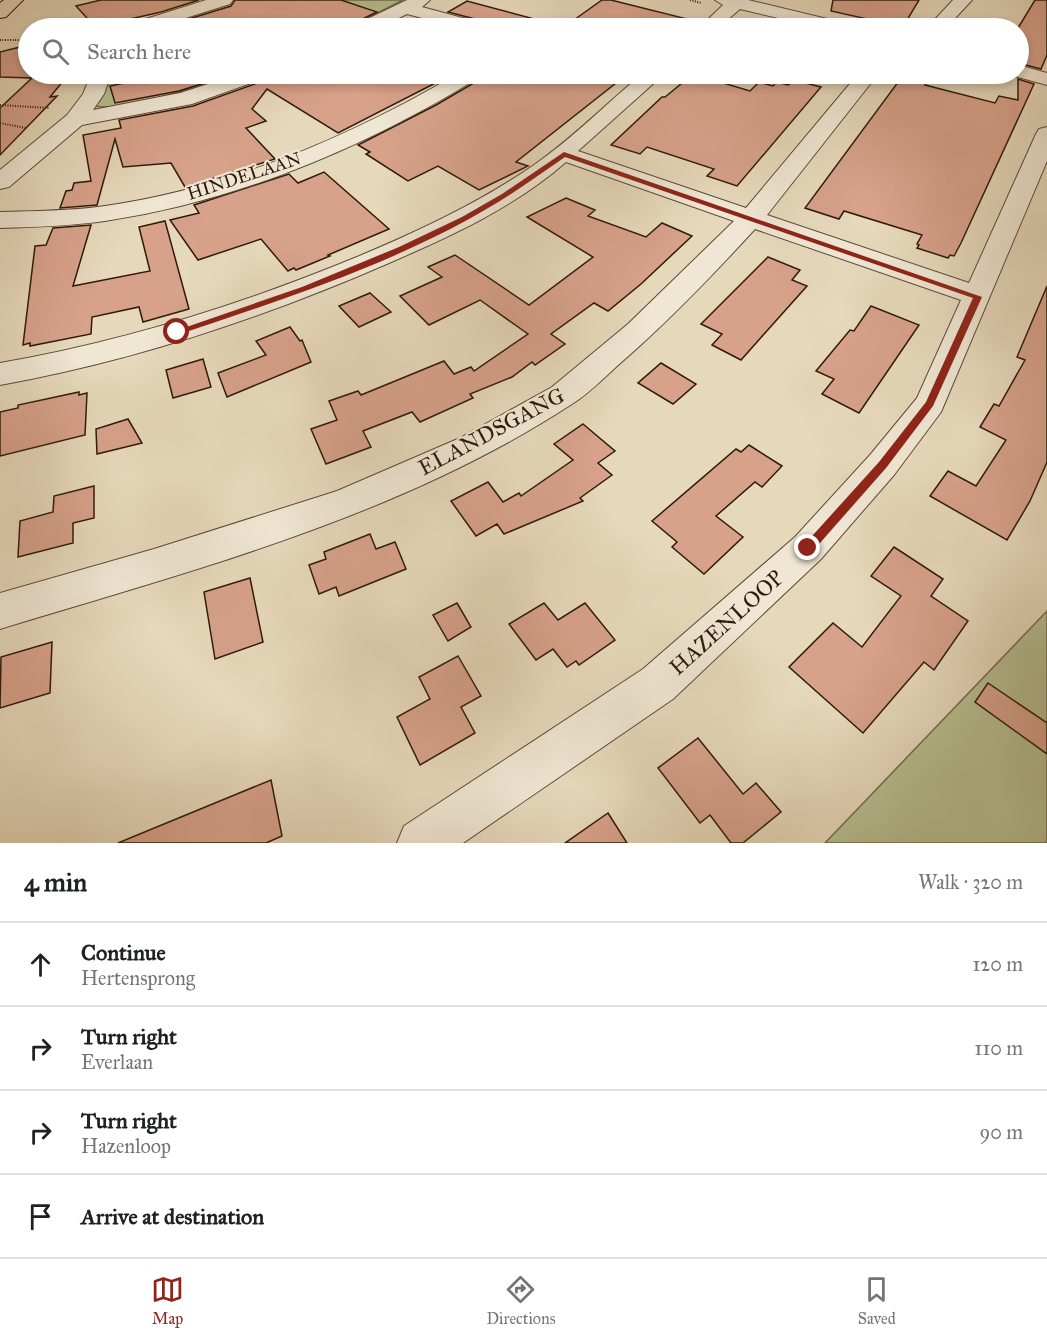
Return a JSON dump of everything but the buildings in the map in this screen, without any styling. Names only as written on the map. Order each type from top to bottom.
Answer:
[{"type":"main road","points":[[0,13],[14,0]]},
{"type":"street","points":[[168,18],[224,0]]},
{"type":"street","points":[[946,18],[963,0]]},
{"type":"street","points":[[717,18],[733,1],[801,18]]},
{"type":"street","points":[[385,18],[414,4],[451,18]]},
{"type":"street","points":[[1029,71],[1047,72]]},
{"type":"street","points":[[1029,73],[1047,79]]},
{"type":"street","points":[[0,182],[79,115],[97,84]]},
{"type":"street","points":[[79,115],[127,112],[184,99],[228,84]]},
{"type":"street","name":"HINDELAAN","points":[[0,220],[119,212],[210,191],[262,174],[335,144],[403,112],[453,84]]},
{"type":"street","points":[[0,374],[46,366],[177,332],[305,289],[465,219],[504,196],[564,154],[638,84]]},
{"type":"street","name":"ELANDSGANG","points":[[0,611],[154,566],[347,503],[472,447],[563,395],[639,331],[704,269],[750,218],[860,84]]},
{"type":"street","name":"HAZENLOOP","points":[[421,843],[658,684],[808,548],[882,465],[930,404],[1047,134]]},
{"type":"street","points":[[564,154],[978,297]]},
{"type":"path","points":[[0,40],[18,40]]},
{"type":"path","points":[[0,105],[79,115]]},
{"type":"green space","points":[[344,0],[403,0],[368,18],[301,18]]},
{"type":"green space","points":[[106,84],[206,84],[124,105],[95,106]]},
{"type":"green space","points":[[1047,611],[1047,843],[825,843]]},
{"type":"route","points":[[177,332],[305,289],[402,248],[465,219],[504,196],[564,154],[978,297],[930,404],[882,465],[808,548]]}]
